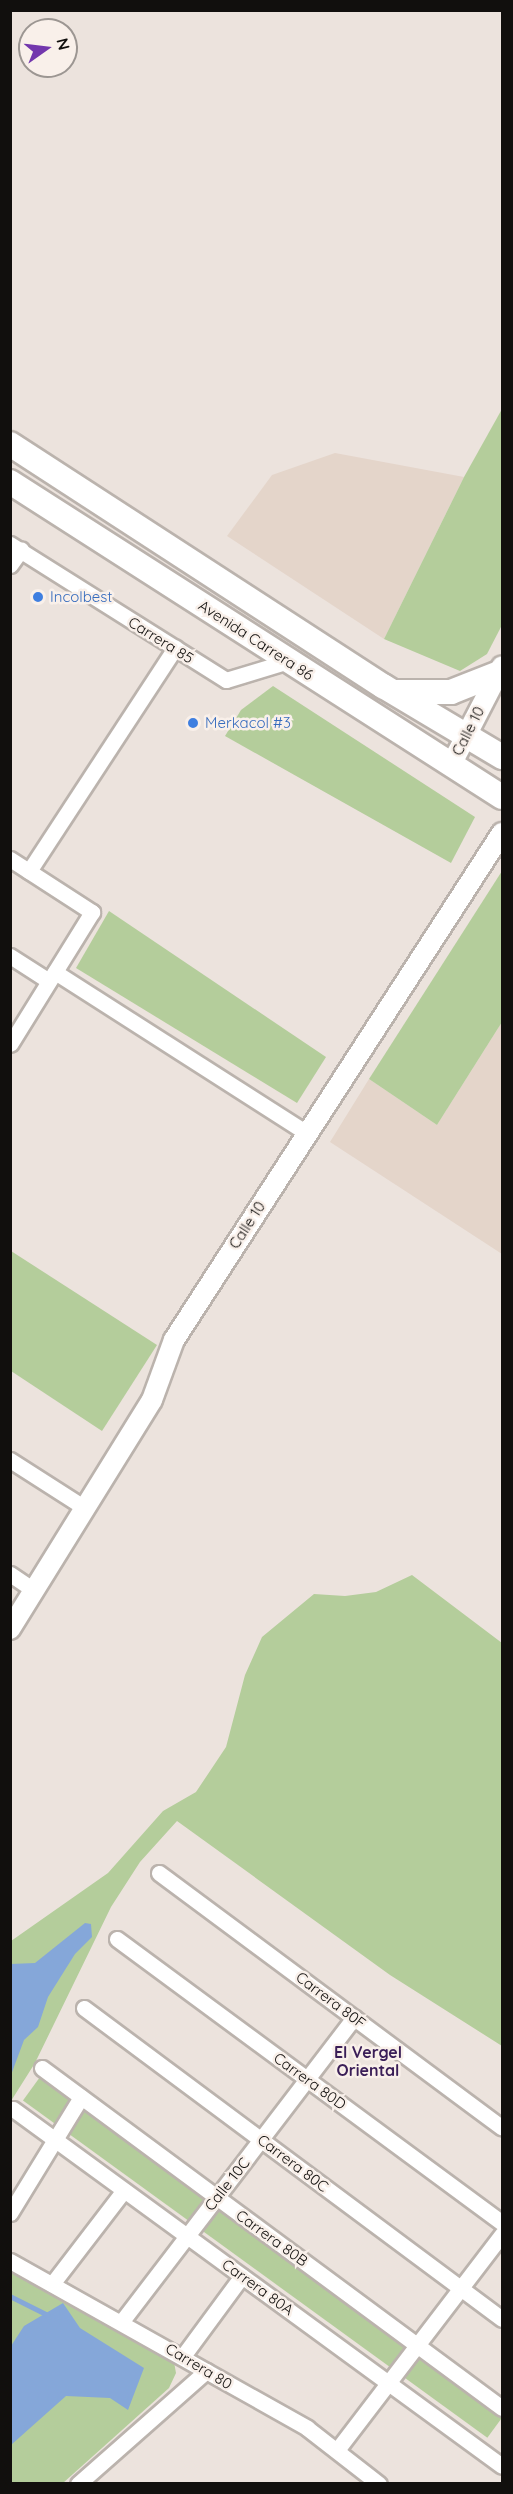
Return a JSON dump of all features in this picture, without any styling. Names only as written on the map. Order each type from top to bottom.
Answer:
[{"type":"main road","name":"Avenida Carrera 86","points":[[10,444],[392,692],[502,757]]},
{"type":"main road","name":"Avenida Carrera 86","points":[[10,482],[502,797]]},
{"type":"main road","points":[[392,692],[451,692],[501,670]]},
{"type":"street","name":"Carrera 85","points":[[16,547],[226,680],[289,661]]},
{"type":"street","points":[[10,565],[16,547]]},
{"type":"street","points":[[29,871],[175,648]]},
{"type":"street","name":"Calle 10","points":[[451,765],[501,670]]},
{"type":"street","name":"Calle 10","points":[[10,1629],[152,1400],[174,1340],[502,833]]},
{"type":"street","points":[[10,859],[92,912],[10,1044]]},
{"type":"street","points":[[10,956],[52,976],[307,1133]]},
{"type":"street","points":[[10,1460],[85,1508]]},
{"type":"street","points":[[10,1574],[34,1590]]},
{"type":"street","name":"Carrera 80F","points":[[159,1873],[502,2128]]},
{"type":"street","name":"Carrera 80D","points":[[117,1940],[502,2223]]},
{"type":"street","name":"Carrera 80C","points":[[84,2008],[502,2319]]},
{"type":"street","name":"Calle 10C","points":[[122,2321],[354,2018]]},
{"type":"street","name":"Carrera 80B","points":[[42,2068],[502,2408]]},
{"type":"street","points":[[10,2213],[81,2097]]},
{"type":"street","name":"Carrera 80A","points":[[13,2109],[502,2466]]},
{"type":"street","points":[[52,2284],[124,2190]]},
{"type":"street","points":[[337,2450],[502,2234]]},
{"type":"street","name":"Carrera 80","points":[[10,2261],[122,2321],[307,2428],[379,2484]]},
{"type":"street","points":[[183,2356],[242,2276]]},
{"type":"street","points":[[78,2484],[206,2371]]},
{"type":"shaded area","points":[[335,453],[464,477],[384,639],[227,536],[272,475]]},
{"type":"shaded area","points":[[502,1022],[502,1254],[330,1142],[369,1079],[437,1125]]},
{"type":"green space","points":[[502,409],[502,625],[487,654],[460,671],[384,639],[464,477]]},
{"type":"green space","points":[[273,686],[475,817],[451,863],[225,736],[241,710]]},
{"type":"green space","points":[[502,871],[502,1022],[437,1125],[369,1079]]},
{"type":"green space","points":[[109,911],[326,1057],[297,1103],[76,968]]},
{"type":"green space","points":[[11,1251],[157,1345],[102,1431],[11,1371]]},
{"type":"green space","points":[[412,1575],[502,1643],[502,2046],[390,1975],[177,1821],[140,1862],[111,1907],[35,2063],[11,2101],[11,1941],[108,1873],[163,1811],[196,1792],[226,1747],[245,1675],[262,1637],[314,1594],[345,1596],[376,1592]]},
{"type":"green space","points":[[40,2077],[502,2413],[502,2418],[487,2438],[23,2100]]},
{"type":"green space","points":[[10,2271],[174,2362],[176,2373],[169,2388],[63,2483],[11,2483]]},
{"type":"water","points":[[85,1923],[91,1924],[92,1937],[75,1954],[48,1997],[38,2027],[24,2040],[11,2075],[11,1964],[35,1963]]},
{"type":"water","points":[[63,2303],[80,2328],[144,2368],[128,2410],[110,2398],[66,2396],[11,2445],[11,2346],[24,2326]]},
{"type":"waterway","points":[[10,2296],[48,2315]]},
{"type":"place","name":"Incolbest","points":[[38,597]]},
{"type":"place","name":"Merkacol #3","points":[[193,723]]},
{"type":"district","name":"El Vergel Oriental","points":[[368,2061]]}]
